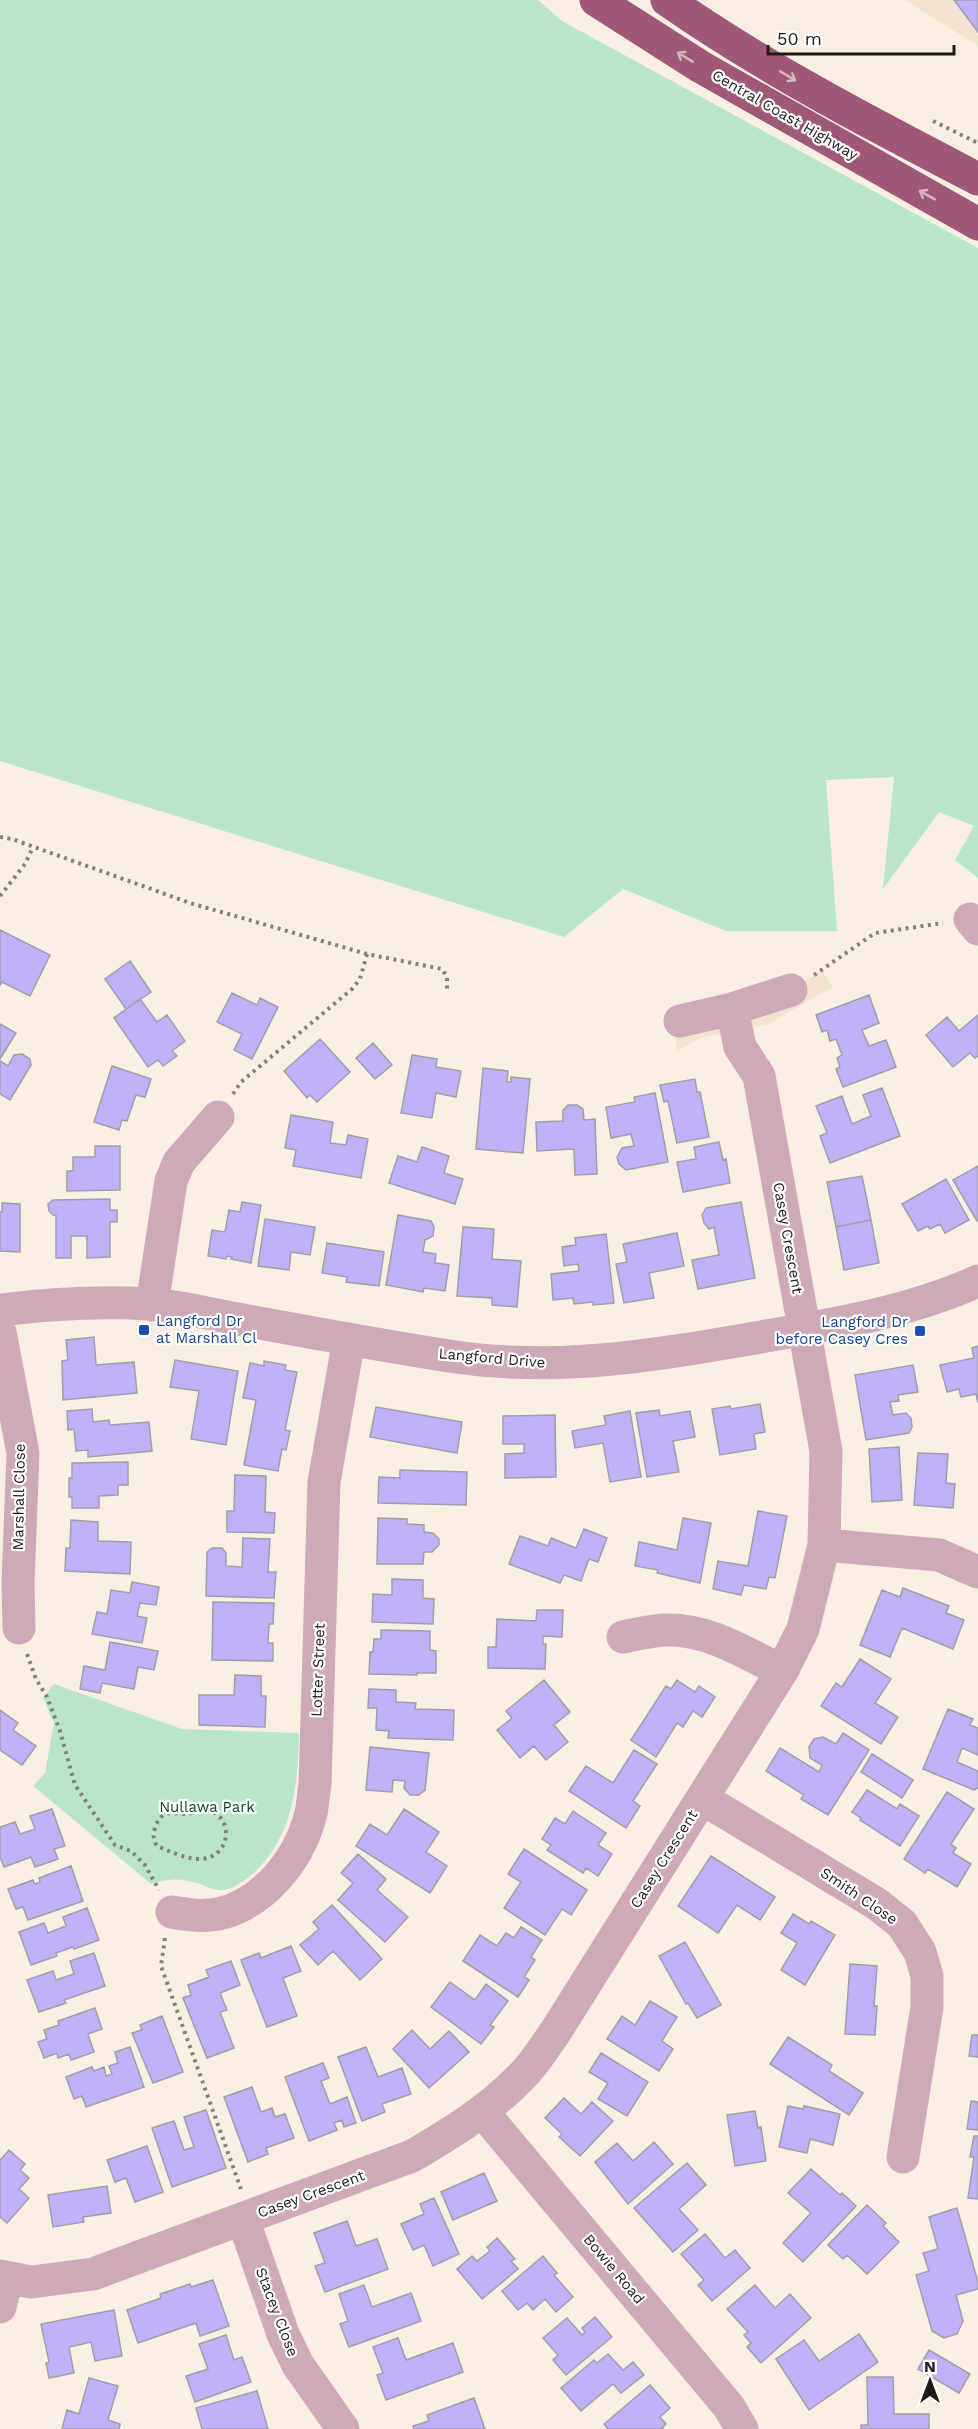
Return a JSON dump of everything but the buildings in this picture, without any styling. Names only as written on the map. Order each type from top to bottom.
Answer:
[{"type":"highway","name":"Central Coast Highway","points":[[596,0],[701,66],[978,224]]},
{"type":"highway","points":[[667,0],[707,28],[814,92],[978,179]]},
{"type":"highway","points":[[878,127],[939,140],[978,161]]},
{"type":"street","points":[[680,1021],[732,1009],[791,990]]},
{"type":"street","name":"Casey Crescent","points":[[2,2287],[93,2274],[247,2218],[412,2156],[452,2133],[482,2111],[521,2078],[554,2034],[782,1671],[803,1629],[824,1545],[826,1451],[759,1076],[740,1047],[732,1009]]},
{"type":"street","points":[[152,1305],[171,1181],[179,1162],[218,1117]]},
{"type":"street","name":"Langford Drive","points":[[0,1310],[57,1303],[152,1305],[452,1357],[514,1362],[577,1363],[643,1357],[804,1329],[915,1305],[978,1281]]},
{"type":"street","name":"Marshall Close","points":[[0,1332],[22,1453],[19,1628]]},
{"type":"street","name":"Lotter Street","points":[[172,1912],[216,1915],[248,1903],[276,1879],[288,1864],[298,1848],[311,1816],[315,1785],[324,1482],[349,1339]]},
{"type":"street","points":[[824,1545],[939,1555],[978,1572]]},
{"type":"street","points":[[623,1637],[664,1630],[694,1633],[711,1637],[782,1671]]},
{"type":"street","name":"Smith Close","points":[[703,1799],[877,1904],[902,1924],[920,1952],[927,1976],[927,2007],[903,2157]]},
{"type":"street","name":"Bowie Road","points":[[482,2111],[729,2407],[742,2429]]},
{"type":"street","name":"Stacey Close","points":[[247,2218],[283,2334],[298,2366],[343,2429]]},
{"type":"path","points":[[0,837],[12,839],[190,903],[367,954],[442,969],[447,977],[447,993]]},
{"type":"path","points":[[0,896],[25,864],[33,847]]},
{"type":"path","points":[[791,990],[875,933],[974,924]]},
{"type":"path","points":[[218,1117],[241,1082],[352,989],[360,979],[367,954]]},
{"type":"path","points":[[19,1628],[36,1679],[47,1697],[60,1731],[75,1785],[115,1845],[131,1851],[145,1865],[172,1912],[161,1966],[247,2218]]},
{"type":"path","points":[[204,1809],[220,1818],[227,1831],[226,1840],[219,1850],[210,1857],[200,1860],[157,1846],[153,1840],[154,1830],[158,1820],[164,1814],[172,1812],[187,1815],[204,1809]]},
{"type":"shaded area","points":[[905,0],[978,0],[978,46]]},
{"type":"shaded area","points":[[822,970],[833,987],[768,1024],[700,1038],[678,1051],[669,1012],[797,975],[802,983]]},
{"type":"green space","points":[[0,0],[538,0],[562,21],[978,248],[978,878],[955,860],[974,826],[939,812],[883,889],[894,777],[826,780],[837,931],[726,931],[623,889],[564,937],[0,761]]},
{"type":"green space","name":"Nullawa Park","points":[[54,1684],[182,1729],[299,1733],[297,1772],[290,1810],[276,1846],[264,1862],[243,1881],[223,1890],[181,1880],[151,1884],[33,1786],[45,1773],[54,1723],[43,1698]]},
{"type":"place","name":"Langford Dr at Marshall Cl","points":[[144,1330]]},
{"type":"place","name":"Langford Dr before Casey Cres","points":[[920,1331]]}]
